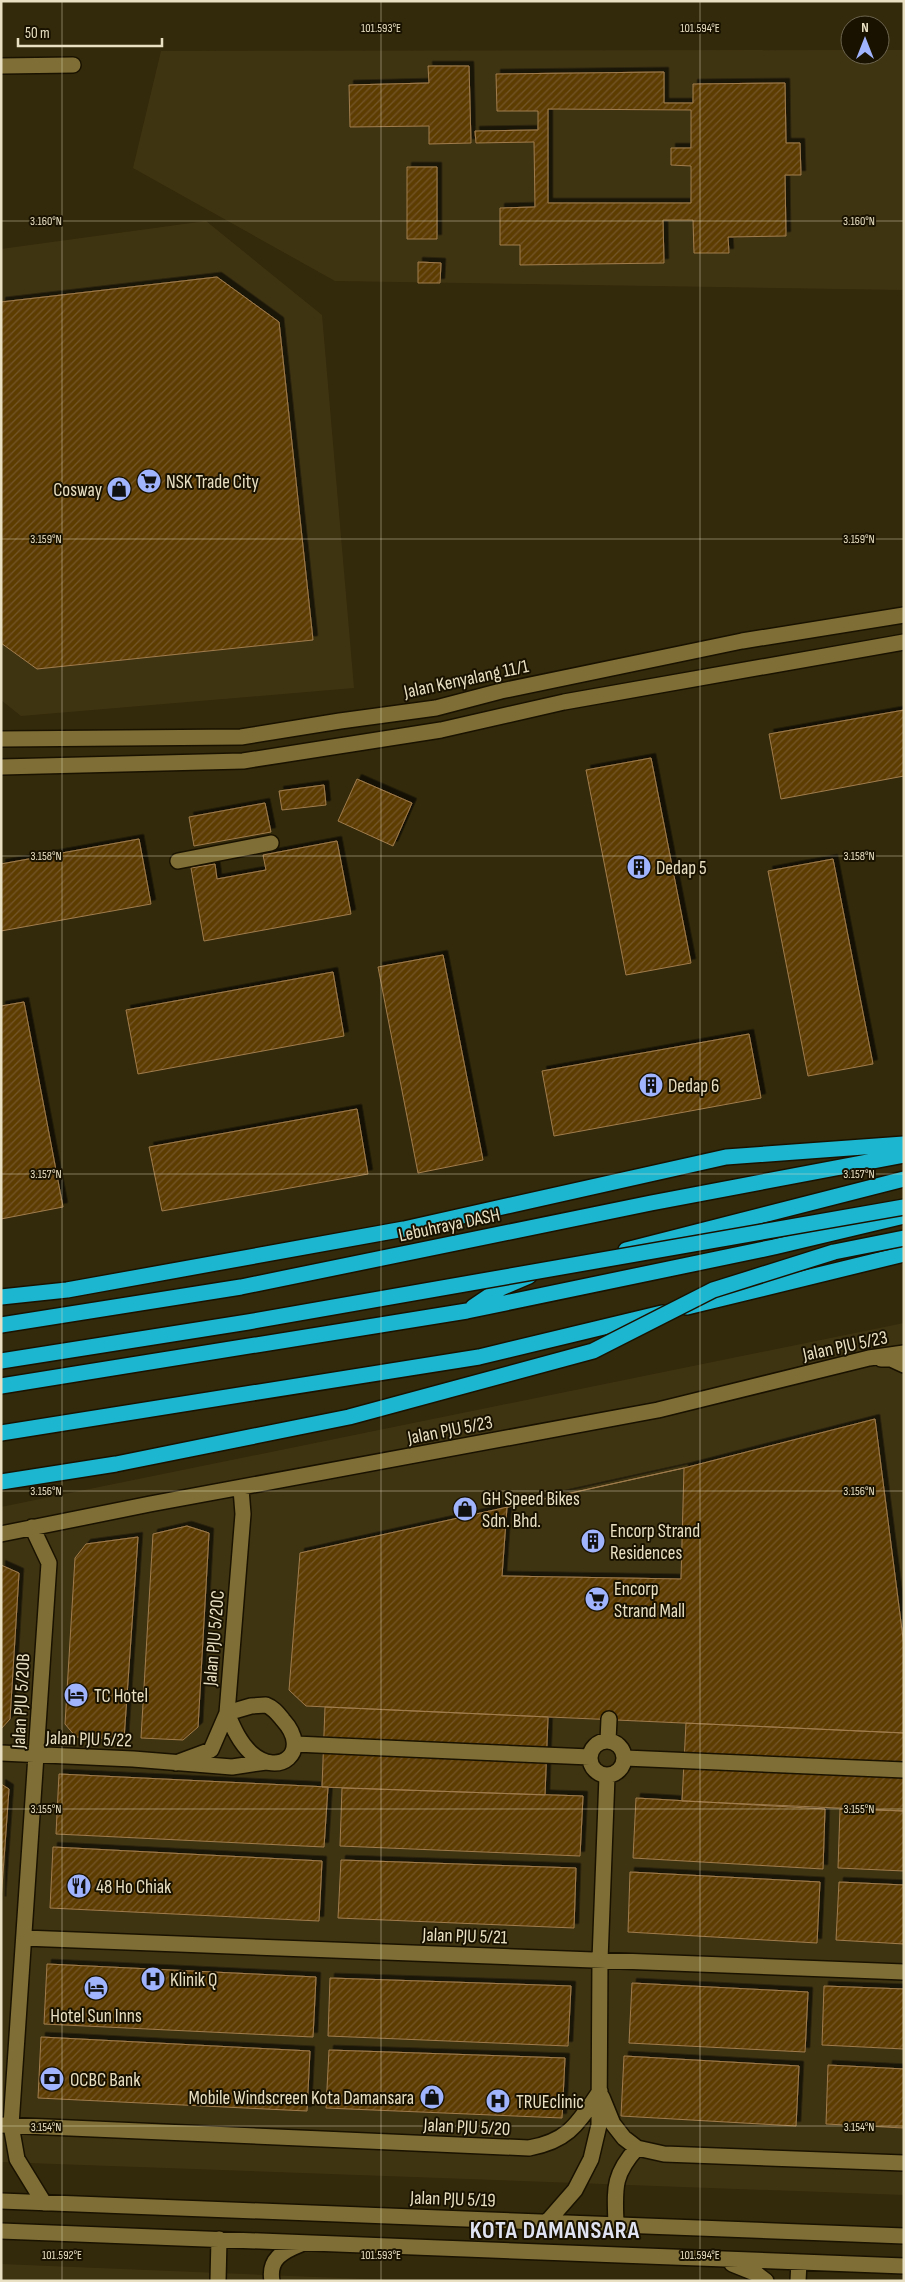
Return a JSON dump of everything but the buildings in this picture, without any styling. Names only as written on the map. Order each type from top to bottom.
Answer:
[{"type":"highway","points":[[1,1297],[67,1290],[404,1229],[726,1157],[904,1144]]},
{"type":"highway","name":"Lebuhraya DASH","points":[[1,1325],[241,1287],[642,1205],[904,1156]]},
{"type":"highway","points":[[467,1311],[501,1288],[544,1270],[904,1179]]},
{"type":"highway","points":[[1,1361],[248,1322],[904,1207]]},
{"type":"highway","points":[[1,1386],[467,1311],[774,1247],[904,1216]]},
{"type":"highway","points":[[1,1482],[116,1464],[349,1416],[593,1351],[713,1290],[834,1252],[904,1238]]},
{"type":"highway","points":[[1,1433],[480,1358],[904,1254]]},
{"type":"street","points":[[1,66],[73,64]]},
{"type":"street","name":"Jalan Kenyalang 11/1","points":[[1,738],[241,737],[330,722],[436,708],[501,691],[742,641],[904,615]]},
{"type":"street","points":[[1,767],[243,762],[440,730],[564,702],[904,642]]},
{"type":"street","points":[[178,862],[271,843]]},
{"type":"street","name":"Jalan PJU 5/23","points":[[1,1534],[658,1410],[870,1358],[904,1352]]},
{"type":"street","points":[[870,1358],[891,1359],[904,1365]]},
{"type":"street","name":"Jalan PJU 5/20C","points":[[176,1763],[211,1750],[227,1713],[243,1514],[241,1489]]},
{"type":"street","name":"Jalan PJU 5/20B","points":[[32,1527],[49,1563],[24,1938],[6,2125],[17,2160],[44,2203]]},
{"type":"street","points":[[266,1762],[250,1752],[241,1742],[227,1713],[251,1706],[272,1707],[292,1732],[295,1744],[590,1757]]},
{"type":"street","points":[[608,1741],[609,1719]]},
{"type":"street","points":[[608,1741],[618,1744],[625,1758],[617,1772],[607,1776],[596,1772],[590,1763],[591,1752],[598,1744],[608,1741]]},
{"type":"street","name":"Jalan PJU 5/22","points":[[1,1754],[232,1767],[285,1761],[293,1753],[295,1744]]},
{"type":"street","points":[[625,1758],[904,1770]]},
{"type":"street","points":[[548,2222],[575,2190],[592,2158],[598,2125],[600,2091],[600,1960],[607,1776]]},
{"type":"street","name":"Jalan PJU 5/21","points":[[24,1938],[904,1972]]},
{"type":"street","points":[[600,2091],[617,2131],[638,2148],[664,2154],[904,2163]]},
{"type":"street","name":"Jalan PJU 5/20","points":[[6,2125],[529,2148],[548,2145],[562,2137],[576,2125],[600,2091]]},
{"type":"street","points":[[616,2224],[616,2179],[624,2163],[638,2148]]},
{"type":"street","name":"Jalan PJU 5/19","points":[[1,2201],[904,2236]]},
{"type":"street","points":[[1,2231],[904,2266]]},
{"type":"street","points":[[218,2281],[219,2239]]},
{"type":"street","points":[[272,2281],[270,2271],[273,2261],[284,2251],[305,2243]]},
{"type":"street","points":[[722,2259],[758,2274],[766,2281]]},
{"type":"street","points":[[798,2281],[799,2262]]},
{"type":"shaded area","points":[[840,50],[840,65],[890,65],[890,50],[904,50],[904,290],[335,281],[133,168],[161,51]]},
{"type":"shaded area","name":"NSK Trade City","points":[[206,221],[322,315],[354,688],[21,716],[1,700],[1,249]]},
{"type":"shaded area","points":[[904,1323],[904,2195],[1,2162],[1,1507]]},
{"type":"shaded area","points":[[1,2264],[415,2281],[1,2281]]},
{"type":"place","name":"NSK Trade City","points":[[149,481]]},
{"type":"place","name":"Cosway","points":[[119,489]]},
{"type":"place","name":"Dedap 5","points":[[639,867]]},
{"type":"place","name":"Dedap 6","points":[[651,1085]]},
{"type":"place","name":"GH Speed Bikes Sdn. Bhd.","points":[[465,1509]]},
{"type":"place","name":"Encorp Strand Residences","points":[[593,1541]]},
{"type":"place","name":"Encorp Strand Mall","points":[[597,1599]]},
{"type":"place","name":"TC Hotel","points":[[76,1695]]},
{"type":"place","name":"48 Ho Chiak","points":[[79,1886]]},
{"type":"place","name":"Klinik Q","points":[[153,1979]]},
{"type":"place","name":"Hotel Sun Inns","points":[[96,1988]]},
{"type":"place","name":"OCBC Bank","points":[[52,2079]]},
{"type":"place","name":"Mobile Windscreen Kota Damansara","points":[[432,2097]]},
{"type":"place","name":"TRUEclinic","points":[[498,2101]]},
{"type":"district","name":"KOTA DAMANSARA","points":[[555,2230]]}]
